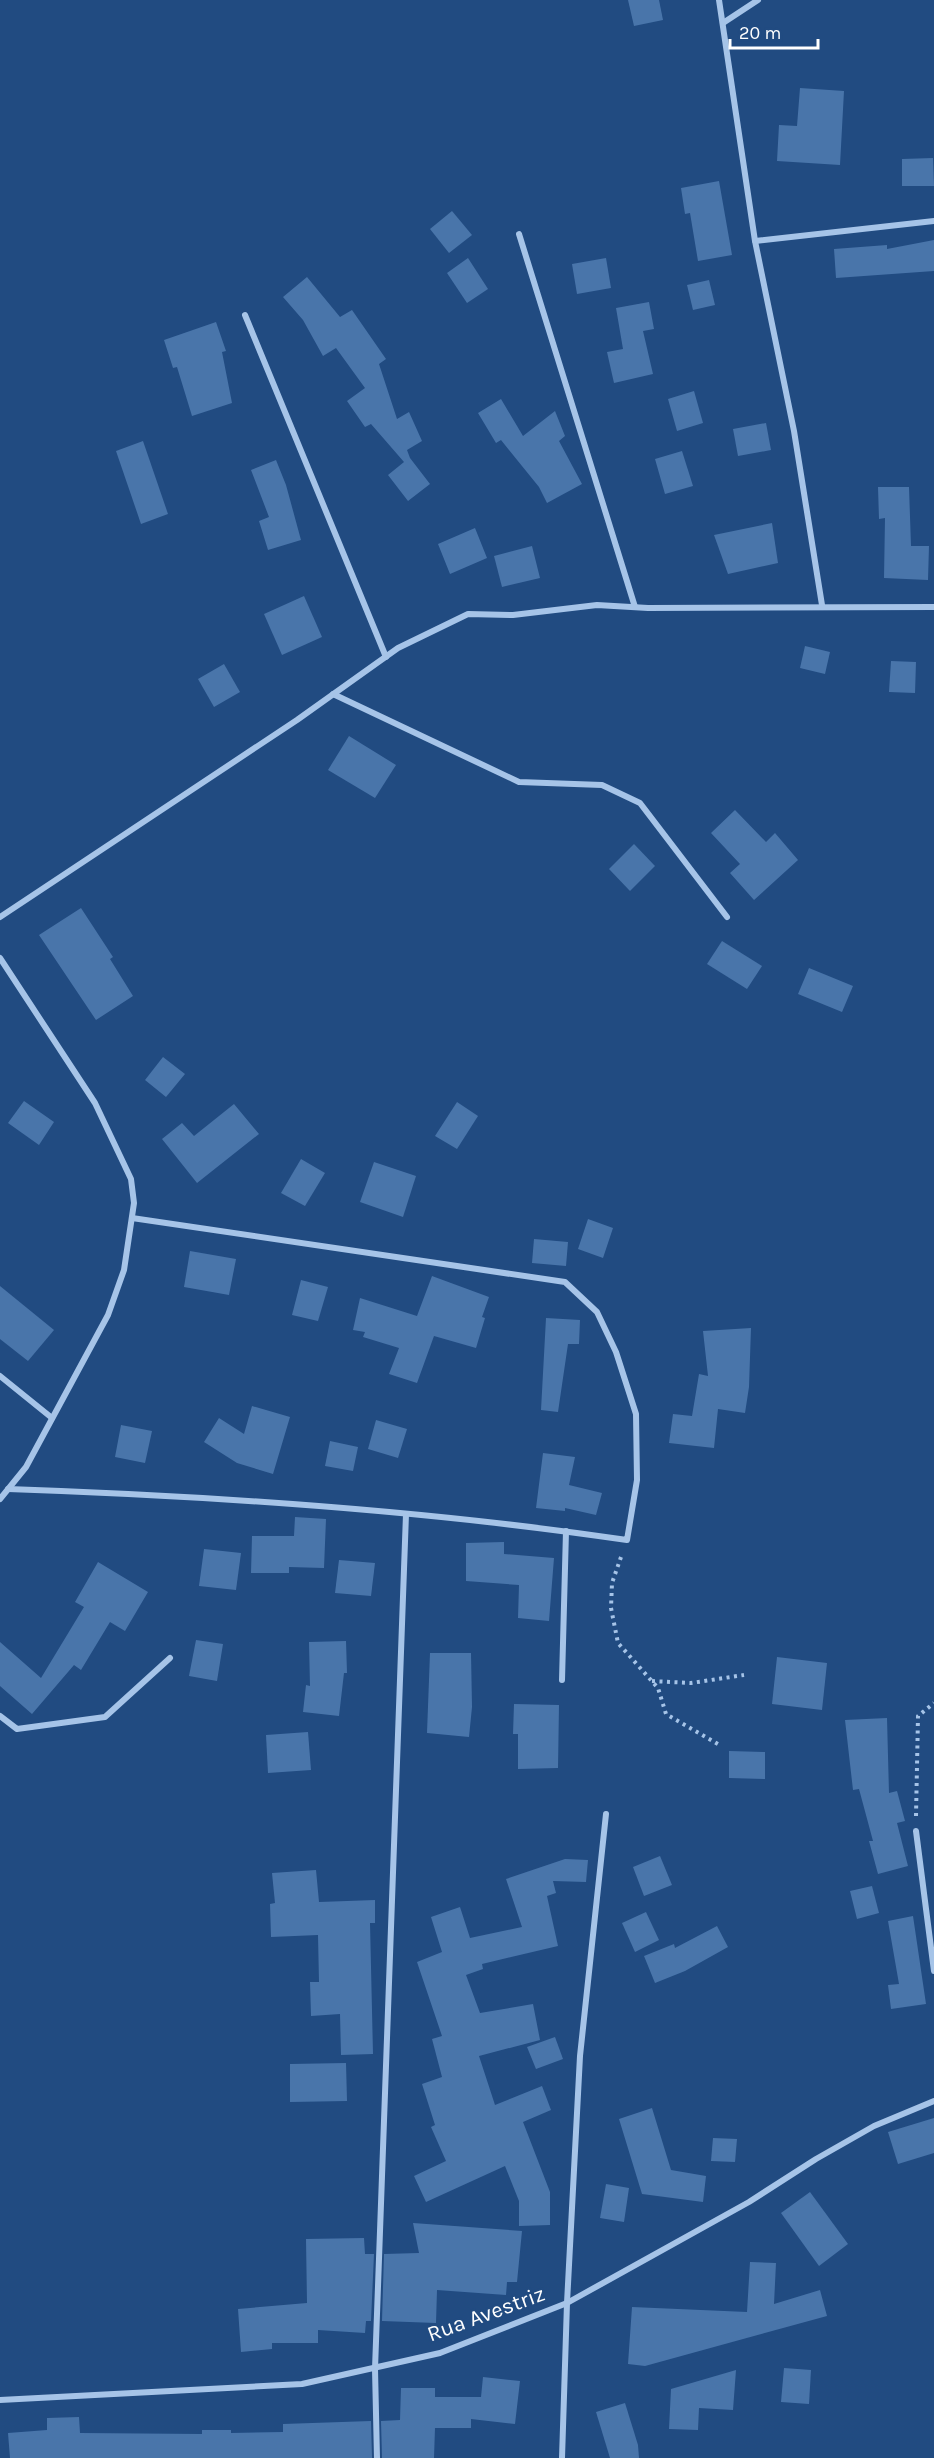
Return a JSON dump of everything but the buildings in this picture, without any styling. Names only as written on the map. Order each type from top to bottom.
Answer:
[{"type":"street","points":[[719,0],[755,241],[794,431],[822,605]]},
{"type":"street","points":[[723,23],[758,0]]},
{"type":"street","points":[[755,241],[934,221]]},
{"type":"street","points":[[519,234],[635,607]]},
{"type":"street","points":[[245,315],[386,657]]},
{"type":"street","points":[[0,916],[386,657],[468,614],[513,615],[597,605],[934,607]]},
{"type":"street","points":[[333,694],[519,782],[602,785],[640,803],[727,917]]},
{"type":"street","points":[[0,958],[95,1103],[131,1179],[135,1203],[124,1270],[108,1315],[26,1467],[0,1499]]},
{"type":"street","points":[[8,1489],[152,1494],[406,1514],[566,1531],[627,1540],[637,1480],[636,1414],[616,1352],[597,1312],[565,1282],[132,1218]]},
{"type":"street","points":[[0,1376],[52,1418]]},
{"type":"street","points":[[377,2458],[375,2369],[406,1514]]},
{"type":"street","points":[[562,1680],[566,1531]]},
{"type":"street","points":[[0,1716],[17,1729],[105,1717],[170,1659]]},
{"type":"street","points":[[562,2458],[567,2303],[580,2056],[606,1814]]},
{"type":"street","points":[[916,1831],[934,1971]]},
{"type":"street","name":"Rua Avestriz","points":[[0,2400],[302,2384],[440,2353],[567,2303],[749,2202],[816,2158],[874,2126],[934,2101]]},
{"type":"path","points":[[627,1540],[612,1583],[611,1608],[618,1643],[658,1688],[666,1714],[718,1744]]},
{"type":"path","points":[[652,1681],[692,1683],[744,1675]]},
{"type":"path","points":[[916,1831],[918,1716],[934,1703]]}]
